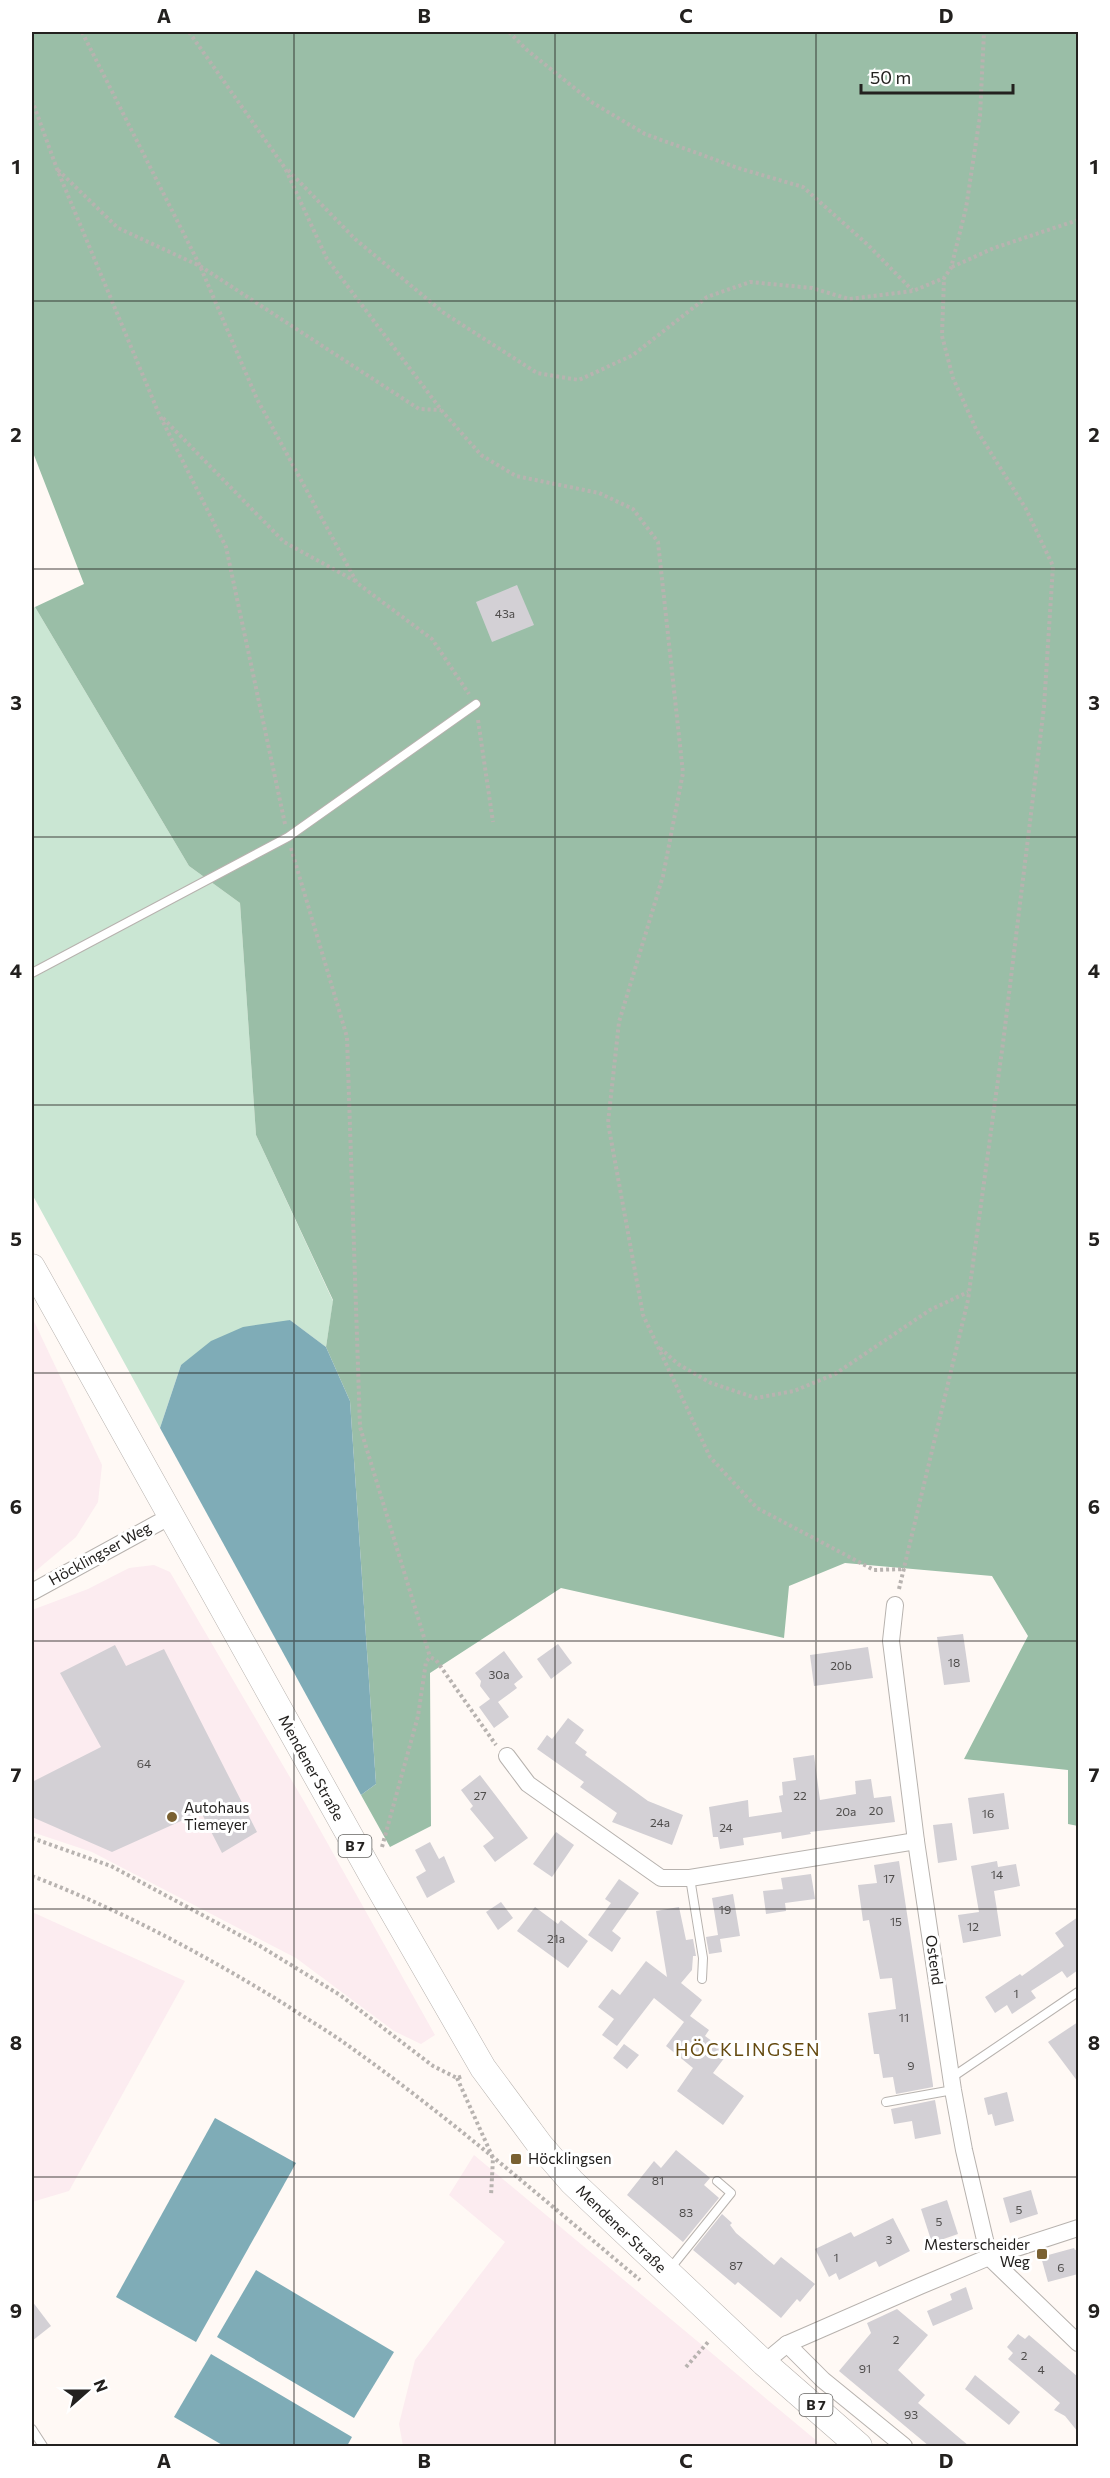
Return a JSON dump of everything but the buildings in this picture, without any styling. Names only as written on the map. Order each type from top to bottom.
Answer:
[{"type":"main road","name":"Mendener Straße","points":[[32,1267],[169,1517],[483,2068],[540,2145],[656,2279],[869,2446]]},
{"type":"main road","name":"Mendener Straße","points":[[764,2362],[859,2446]]},
{"type":"street","name":"Höcklingser Weg","points":[[32,1592],[169,1517]]},
{"type":"street","name":"Ostend","points":[[895,1605],[891,1641],[916,1841],[952,2084],[964,2150],[989,2258]]},
{"type":"street","points":[[507,1756],[528,1785],[661,1878],[690,1878],[916,1841]]},
{"type":"street","points":[[764,2362],[787,2344],[989,2258],[1078,2228]]},
{"type":"street","points":[[989,2258],[1078,2343]]},
{"type":"street","points":[[787,2344],[823,2380],[904,2446]]},
{"type":"lane","points":[[32,973],[288,837],[476,704]]},
{"type":"lane","points":[[690,1878],[703,1958],[702,1979]]},
{"type":"lane","points":[[886,2102],[952,2084],[1078,1992]]},
{"type":"lane","points":[[656,2279],[731,2193],[717,2181]]},
{"type":"lane","points":[[32,2429],[43,2446]]},
{"type":"path","points":[[82,32],[200,266],[257,399],[357,583]]},
{"type":"path","points":[[189,32],[285,168],[355,239],[444,313],[537,373],[579,380],[633,355],[707,297],[750,282],[812,288],[849,299],[913,291],[944,278],[951,268],[966,208],[980,116],[984,32]]},
{"type":"path","points":[[509,32],[527,50],[592,103],[645,134],[738,168],[802,187],[868,245],[913,291]]},
{"type":"path","points":[[32,100],[57,169],[159,414],[226,547],[288,837],[347,1037],[360,1426],[430,1657],[436,1660],[493,1743],[507,1756]]},
{"type":"path","points":[[285,168],[327,259],[442,411],[481,455],[516,476],[599,493],[633,509],[658,542],[683,773],[663,876],[619,1022],[608,1123],[643,1314],[710,1457],[757,1508],[874,1570],[905,1569],[968,1292],[1003,1043],[1043,719],[1053,566],[1026,509],[976,429],[952,378],[942,336],[944,278]]},
{"type":"path","points":[[57,169],[118,228],[200,266],[419,409],[442,411]]},
{"type":"path","points":[[951,268],[994,248],[1078,220]]},
{"type":"path","points":[[159,414],[284,542],[357,583],[432,639],[476,704],[493,822]]},
{"type":"path","points":[[658,1346],[678,1364],[711,1383],[756,1398],[794,1391],[835,1374],[930,1310],[968,1292]]},
{"type":"path","points":[[374,1879],[418,1716],[426,1662],[430,1657]]},
{"type":"path","points":[[32,1838],[111,1866],[260,1946],[340,1995],[433,2066],[457,2078],[493,2158],[491,2196]]},
{"type":"path","points":[[32,1876],[65,1888],[160,1933],[254,1986],[342,2041],[493,2158],[656,2279]]},
{"type":"path","points":[[457,2078],[483,2068]]},
{"type":"path","points":[[686,2367],[710,2340],[703,2334]]},
{"type":"shaded area","points":[[32,1317],[102,1465],[98,1502],[76,1537],[32,1574]]},
{"type":"shaded area","name":"Autohaus Tiemeyer","points":[[154,1565],[170,1572],[305,1803],[435,2035],[421,2044],[394,2031],[296,1958],[92,1852],[32,1832],[32,1610],[88,1589],[129,1568]]},
{"type":"shaded area","points":[[32,1912],[185,1981],[69,2191],[32,2202]]},
{"type":"shaded area","points":[[474,2155],[823,2446],[403,2446],[399,2424],[415,2360],[505,2242],[449,2195]]},
{"type":"green space","points":[[32,32],[1078,32],[1078,1826],[1068,1824],[1068,1770],[964,1759],[1028,1636],[992,1576],[845,1563],[789,1586],[784,1638],[561,1588],[430,1673],[431,1826],[390,1847],[361,1795],[376,1784],[350,1401],[326,1347],[333,1300],[256,1135],[240,903],[189,866],[35,607],[84,584],[32,450]]},
{"type":"green space","points":[[35,607],[189,866],[240,903],[256,1135],[333,1301],[326,1347],[290,1320],[181,1365],[160,1428],[32,1194],[32,609]]},
{"type":"water","points":[[290,1320],[326,1347],[350,1401],[376,1784],[361,1795],[160,1428],[181,1365],[211,1341],[243,1327]]},
{"type":"water","points":[[215,2118],[296,2163],[196,2342],[116,2297]]},
{"type":"water","points":[[256,2270],[394,2352],[354,2418],[217,2337]]},
{"type":"water","points":[[211,2354],[352,2437],[347,2446],[224,2446],[174,2417]]},
{"type":"place","name":"Autohaus Tiemeyer","points":[[172,1817]]},
{"type":"place","name":"Höcklingsen","points":[[516,2159]]},
{"type":"place","name":"Mesterscheider Weg","points":[[1042,2254]]},
{"type":"district","name":"HÖCKLINGSEN","points":[[748,2050]]}]
